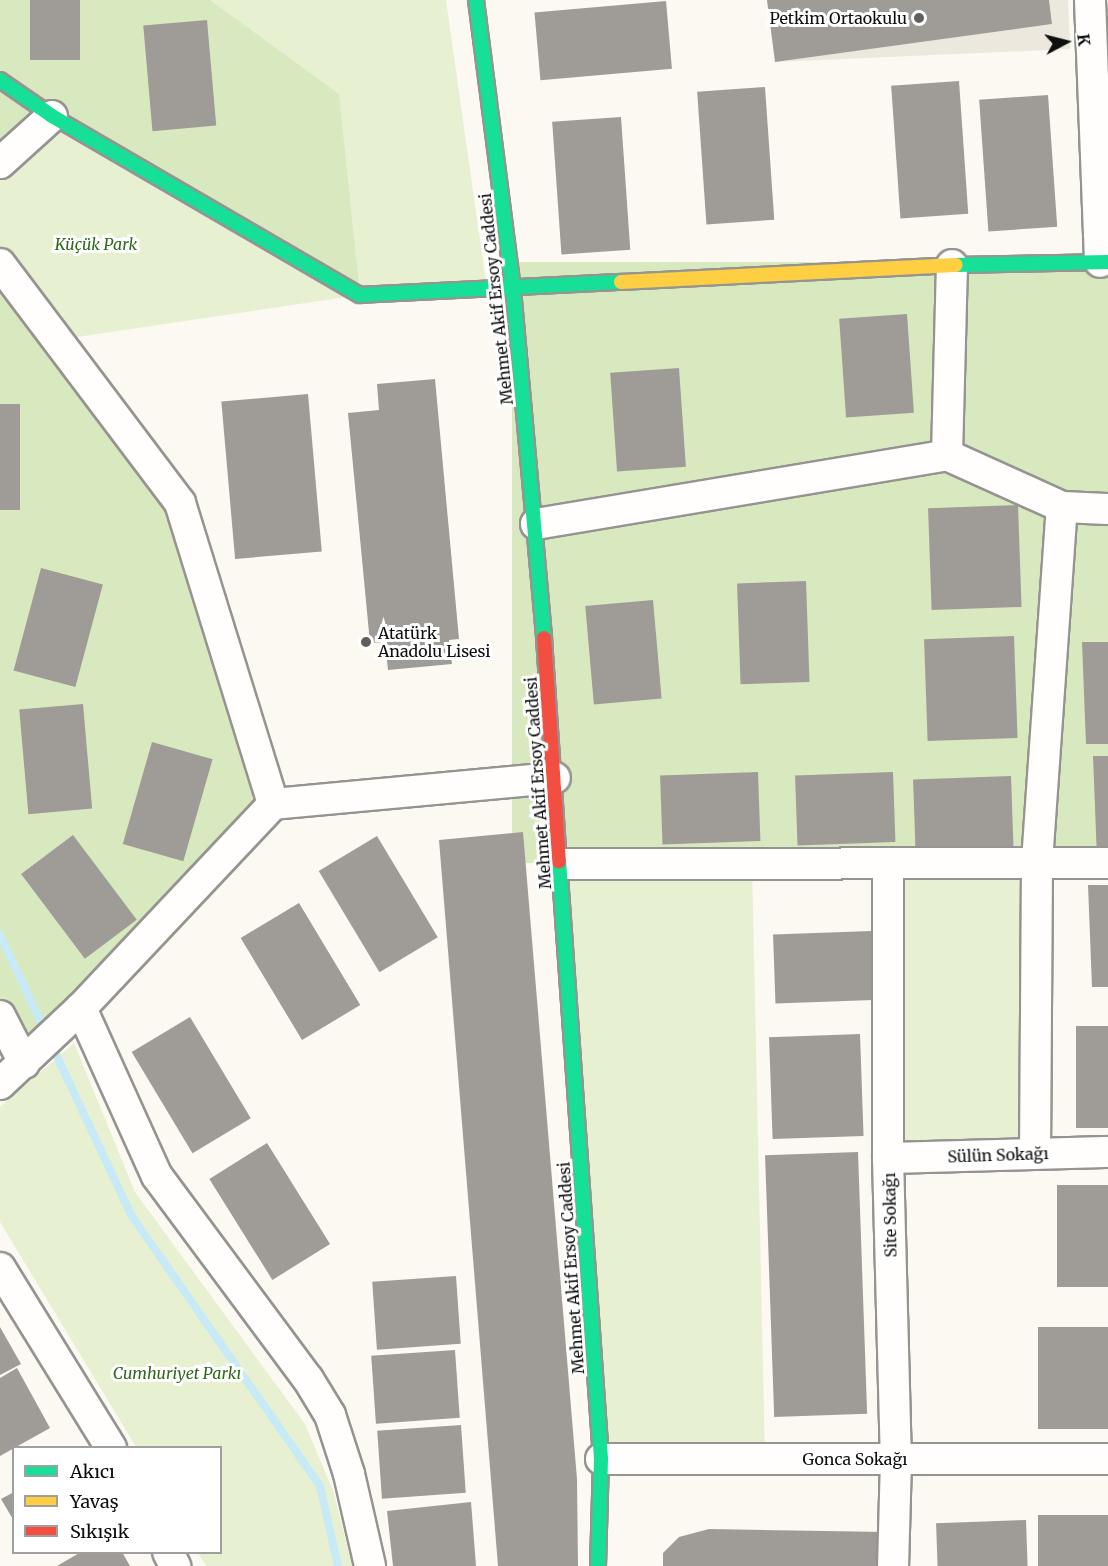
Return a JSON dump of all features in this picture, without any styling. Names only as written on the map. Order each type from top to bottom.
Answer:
[{"type":"main road","name":"Mehmet Akif Ersoy Caddesi","points":[[476,0],[513,289],[536,524],[601,1459],[598,1566]]},
{"type":"main road","points":[[0,80],[52,116],[360,295],[952,265],[1104,262]]},
{"type":"street","points":[[1090,0],[1104,262]]},
{"type":"street","points":[[0,163],[52,116]]},
{"type":"street","points":[[0,264],[180,503],[273,804]]},
{"type":"street","points":[[947,455],[952,265]]},
{"type":"street","points":[[536,524],[947,455],[1062,507],[1108,509]]},
{"type":"street","points":[[1035,1154],[1037,862],[1062,507]]},
{"type":"street","points":[[0,1084],[81,1008],[273,804],[555,778]]},
{"type":"street","points":[[560,864],[1108,863]]},
{"type":"street","name":"Site Sokağı","points":[[888,864],[888,1158],[896,1460],[893,1566]]},
{"type":"street","points":[[81,1008],[157,1176],[308,1379],[330,1415],[349,1474],[370,1566]]},
{"type":"street","points":[[0,1016],[24,1063]]},
{"type":"street","name":"Sülün Sokağı","points":[[888,1158],[1108,1152]]},
{"type":"street","points":[[0,1268],[110,1446]]},
{"type":"street","name":"Gonca Sokağı","points":[[601,1459],[1108,1459]]},
{"type":"green space","points":[[0,0],[210,0],[339,94],[360,295],[53,116],[0,163]]},
{"type":"green space","name":"Küçük Park","points":[[202,0],[446,0],[487,290],[360,295],[57,340],[0,264],[0,163]]},
{"type":"green space","points":[[512,262],[1108,262],[1108,863],[512,863]]},
{"type":"green space","points":[[0,264],[180,503],[273,804],[24,1063],[0,1016]]},
{"type":"green space","points":[[888,862],[1037,862],[1037,1154],[888,1154]]},
{"type":"green space","points":[[560,864],[752,864],[765,1459],[601,1459]]},
{"type":"green space","name":"Cumhuriyet Parkı","points":[[74,1043],[135,1192],[305,1424],[334,1493],[352,1566],[206,1566],[199,1554],[222,1554],[222,1446],[135,1446],[0,1222],[0,1107]]},
{"type":"shaded area","points":[[1049,0],[1068,0],[1070,49],[775,62],[1052,24]]},
{"type":"building","points":[[30,0],[80,0],[80,60],[30,60]]},
{"type":"building","name":"Petkim Ortaokulu","points":[[767,0],[1049,0],[1052,24],[775,62]]},
{"type":"building","points":[[666,1],[672,69],[540,80],[535,13]]},
{"type":"building","points":[[207,20],[216,126],[152,131],[143,26]]},
{"type":"building","points":[[959,81],[968,214],[900,218],[891,86]]},
{"type":"building","points":[[765,87],[774,220],[706,224],[697,92]]},
{"type":"building","points":[[1048,95],[1057,227],[988,231],[979,100]]},
{"type":"building","points":[[621,117],[630,250],[561,254],[552,122]]},
{"type":"building","points":[[907,314],[914,413],[846,418],[839,319]]},
{"type":"building","points":[[679,368],[686,467],[617,472],[610,373]]},
{"type":"building","name":"Atatürk Anadolu Lisesi","points":[[435,379],[459,639],[449,640],[452,664],[388,670],[385,642],[370,643],[348,413],[379,410],[377,384]]},
{"type":"building","points":[[308,394],[322,551],[235,559],[221,402]]},
{"type":"building","points":[[0,404],[20,404],[20,510],[0,510]]},
{"type":"building","points":[[1018,505],[1022,607],[932,610],[928,508]]},
{"type":"building","points":[[41,568],[103,585],[75,687],[14,670]]},
{"type":"building","points":[[806,581],[810,682],[741,684],[737,583]]},
{"type":"building","points":[[653,600],[662,699],[594,705],[585,606]]},
{"type":"building","points":[[1014,636],[1018,738],[928,741],[924,639]]},
{"type":"building","points":[[1082,642],[1108,642],[1108,744],[1086,744]]},
{"type":"building","points":[[83,704],[92,809],[28,814],[19,710]]},
{"type":"building","points":[[152,742],[213,759],[183,861],[123,844]]},
{"type":"building","points":[[1093,756],[1108,756],[1108,858],[1097,858]]},
{"type":"building","points":[[758,772],[760,841],[662,844],[660,775]]},
{"type":"building","points":[[893,772],[895,842],[798,845],[795,775]]},
{"type":"building","points":[[1011,776],[1013,846],[916,849],[913,779]]},
{"type":"building","points":[[523,832],[577,1479],[578,1566],[498,1566],[439,840]]},
{"type":"building","points":[[73,835],[137,920],[85,959],[21,874]]},
{"type":"building","points":[[377,836],[438,937],[379,972],[319,871]]},
{"type":"building","points":[[1088,885],[1108,885],[1108,987],[1092,987]]},
{"type":"building","points":[[299,903],[360,1005],[302,1040],[241,938]]},
{"type":"building","points":[[871,931],[873,1000],[775,1003],[773,934]]},
{"type":"building","points":[[190,1017],[251,1118],[192,1153],[132,1052]]},
{"type":"building","points":[[1076,1026],[1108,1026],[1108,1128],[1076,1128]]},
{"type":"building","points":[[860,1034],[864,1136],[773,1139],[769,1037]]},
{"type":"building","points":[[267,1143],[330,1244],[272,1280],[209,1179]]},
{"type":"building","points":[[858,1152],[867,1414],[774,1417],[765,1155]]},
{"type":"building","points":[[1057,1185],[1108,1185],[1108,1287],[1057,1287]]},
{"type":"building","points":[[456,1276],[461,1344],[377,1350],[372,1282]]},
{"type":"building","points":[[0,1327],[21,1364],[0,1375]]},
{"type":"building","points":[[1038,1327],[1108,1327],[1108,1429],[1038,1429]]},
{"type":"building","points":[[455,1350],[460,1418],[376,1424],[371,1356]]},
{"type":"building","points":[[17,1368],[50,1428],[18,1446],[12,1446],[12,1449],[0,1456],[0,1378]]},
{"type":"building","points":[[461,1425],[466,1493],[382,1499],[377,1431]]},
{"type":"building","points":[[12,1493],[12,1518],[1,1499]]},
{"type":"building","points":[[471,1502],[476,1566],[393,1566],[387,1511]]},
{"type":"building","points":[[1038,1515],[1108,1515],[1108,1566],[1038,1566]]},
{"type":"building","points":[[1026,1520],[1028,1566],[938,1566],[936,1523]]},
{"type":"building","points":[[709,1529],[887,1532],[887,1566],[663,1566],[663,1553],[679,1537]]},
{"type":"building","points":[[78,1554],[123,1554],[130,1566],[57,1566]]},
{"type":"waterway","points":[[0,935],[131,1215],[320,1486],[338,1566]]},
{"type":"traffic: fast","points":[[476,0],[513,289],[544,638]]},
{"type":"traffic: fast","points":[[0,80],[52,116],[360,295],[621,282]]},
{"type":"traffic: fast","points":[[956,265],[1108,262]]},
{"type":"traffic: fast","points":[[559,861],[601,1459],[598,1566]]},
{"type":"traffic: slow","points":[[621,282],[956,265]]},
{"type":"traffic: jam","points":[[544,638],[559,861]]},
{"type":"place","name":"Petkim Ortaokulu","points":[[919,18]]},
{"type":"place","name":"Atatürk Anadolu Lisesi","points":[[366,642]]}]
